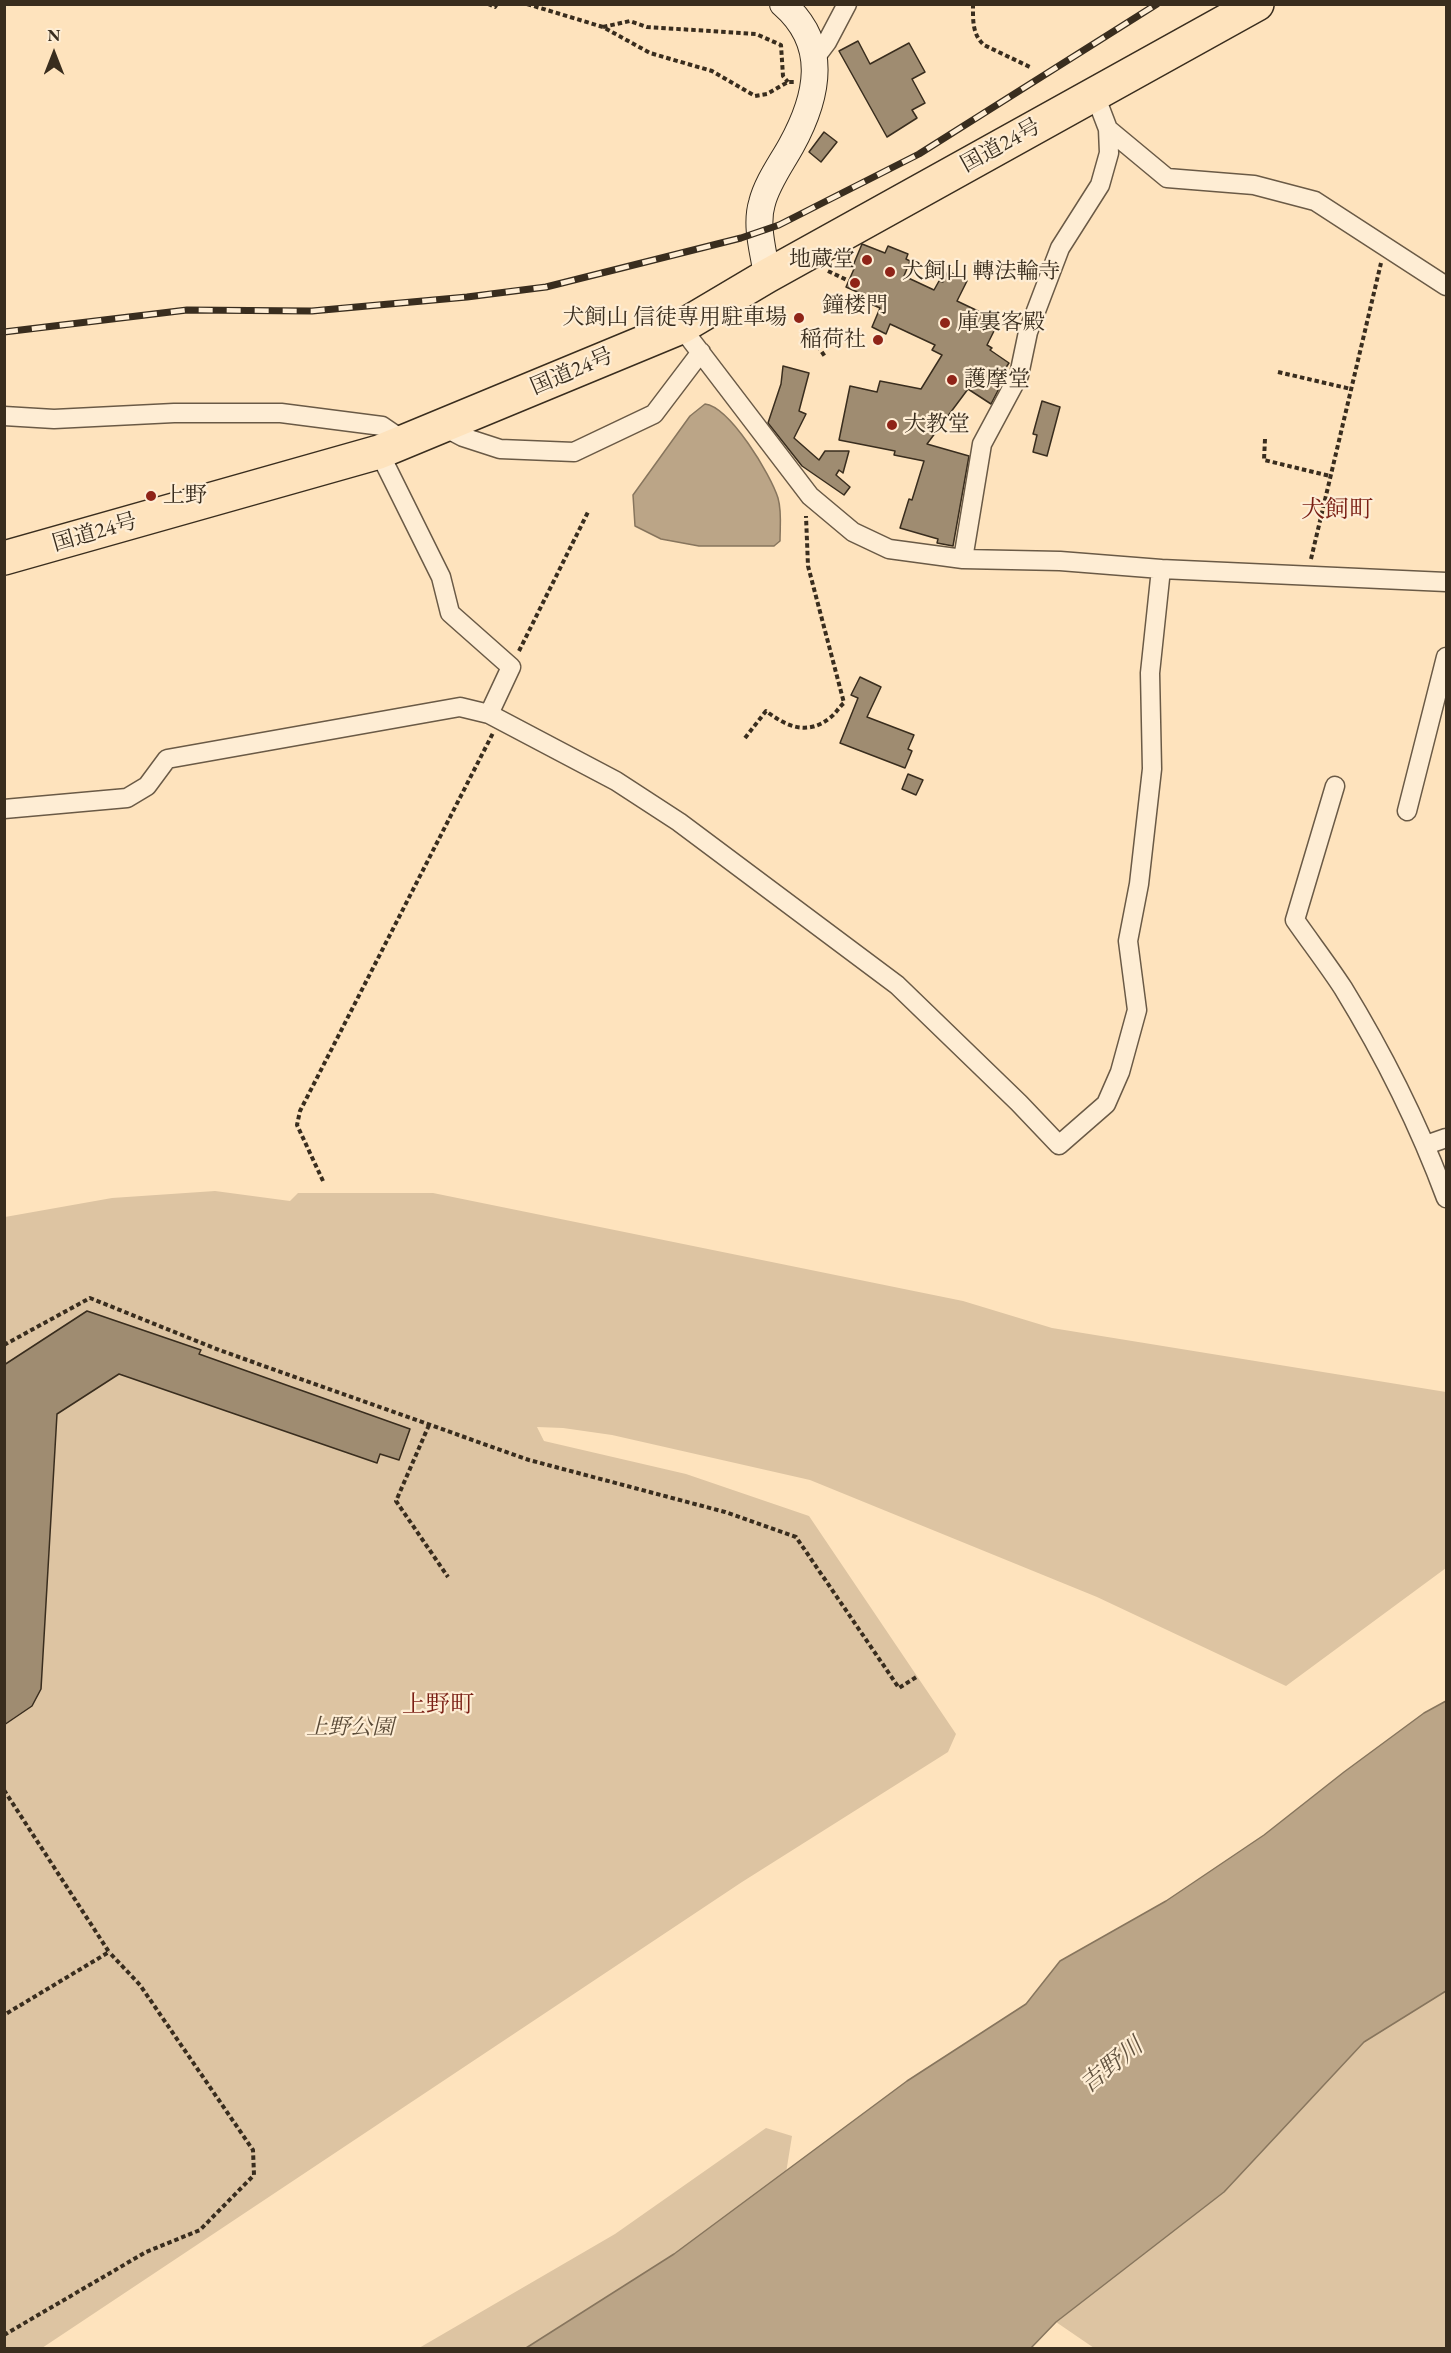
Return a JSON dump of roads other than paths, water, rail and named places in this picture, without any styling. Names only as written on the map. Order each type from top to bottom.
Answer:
[{"type":"highway","name":"国道24号","points":[[4,558],[391,447],[681,327],[767,276],[1257,4]]},
{"type":"street","points":[[767,276],[759,220],[761,205],[765,192],[805,120],[815,84],[815,58],[809,38],[800,22],[783,4]]},
{"type":"street","points":[[815,58],[827,42],[847,4]]},
{"type":"street","points":[[963,559],[982,444],[1019,375],[1028,332],[1060,248],[1100,185],[1109,153],[1108,129],[1095,95]]},
{"type":"street","points":[[1108,129],[1167,178],[1254,185],[1315,201],[1385,244],[1446,286]]},
{"type":"street","points":[[681,327],[810,496],[853,532],[889,549],[963,559],[1060,561],[1161,569],[1446,582]]},
{"type":"street","points":[[442,426],[464,437],[500,449],[574,452],[654,414],[701,352]]},
{"type":"street","points":[[4,416],[54,419],[174,413],[281,413],[382,426],[441,578],[450,613],[511,667],[494,718]]},
{"type":"street","points":[[4,809],[127,798],[147,786],[166,759],[460,707],[494,718],[616,781],[679,822],[897,985],[1059,1145],[1106,1104],[1120,1072],[1137,1010],[1128,941],[1139,884],[1152,769],[1150,673],[1161,569]]},
{"type":"street","points":[[1407,811],[1446,657]]},
{"type":"street","points":[[1335,786],[1295,920],[1342,986],[1397,1083],[1426,1145],[1446,1198]]},
{"type":"street","points":[[1426,1145],[1446,1138]]},
{"type":"water","points":[[705,404],[715,408],[737,429],[774,487],[779,503],[780,541],[774,546],[699,546],[661,539],[635,526],[633,495],[690,416]]},
{"type":"water","name":"吉野川","points":[[1446,1701],[1446,1991],[1364,2042],[1224,2192],[1056,2322],[1031,2348],[526,2348],[674,2254],[907,2081],[1026,2004],[1060,1961],[1166,1901],[1264,1835],[1424,1713]]},
{"type":"railway","points":[[4,332],[187,310],[312,311],[467,297],[546,287],[741,238],[779,225],[919,154],[1157,4]]},
{"type":"place","name":"地蔵堂","points":[[867,260]]},
{"type":"place","name":"犬飼山 轉法輪寺","points":[[890,272]]},
{"type":"place","name":"鐘楼門","points":[[855,283]]},
{"type":"place","name":"犬飼山 信徒専用駐車場","points":[[799,318]]},
{"type":"place","name":"庫裏客殿","points":[[945,323]]},
{"type":"place","name":"稲荷社","points":[[878,340]]},
{"type":"place","name":"護摩堂","points":[[952,380]]},
{"type":"place","name":"大教堂","points":[[892,425]]},
{"type":"place","name":"上野","points":[[151,496]]},
{"type":"district","name":"犬飼町","points":[[1337,510]]},
{"type":"district","name":"上野町","points":[[438,1705]]},
{"type":"park label","name":"上野公園","points":[[350,1728]]}]
